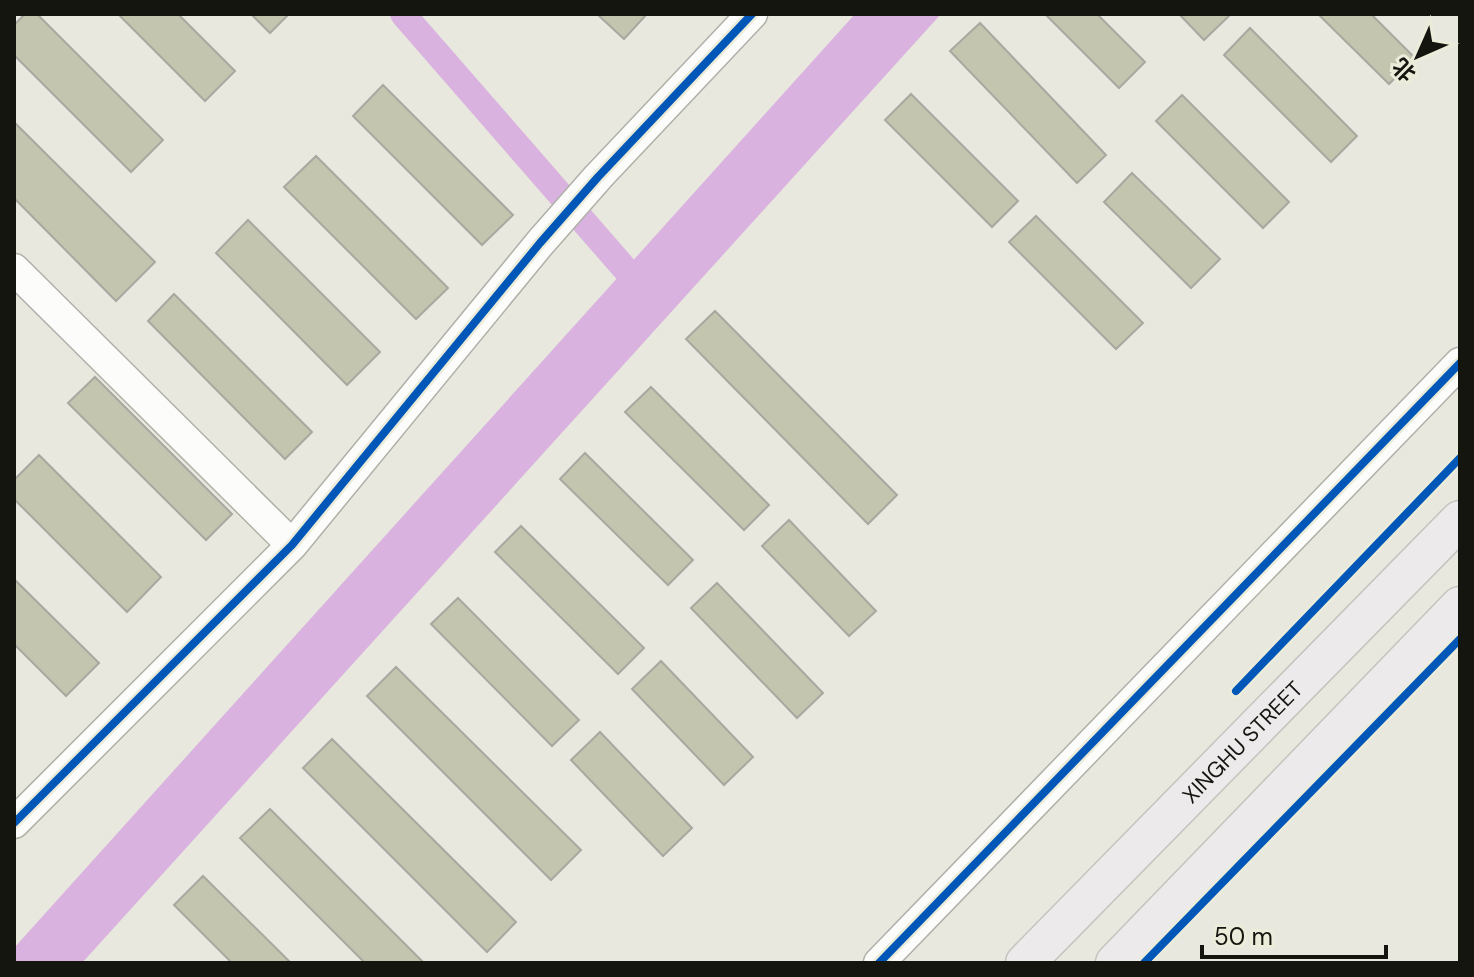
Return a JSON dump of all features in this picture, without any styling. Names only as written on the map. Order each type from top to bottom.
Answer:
[{"type":"main road","name":"XINGHU STREET","points":[[1025,963],[1460,520]]},
{"type":"main road","points":[[1115,963],[1460,606]]},
{"type":"street","points":[[14,823],[292,545],[540,243],[752,14]]},
{"type":"street","points":[[14,269],[292,545]]},
{"type":"street","points":[[879,963],[1460,363]]},
{"type":"shaded area","points":[[855,14],[941,14],[82,963],[14,963],[14,948]]},
{"type":"building","points":[[25,14],[37,14],[163,140],[131,172],[14,55],[14,25]]},
{"type":"building","points":[[118,14],[178,14],[235,71],[205,101]]},
{"type":"building","points":[[251,14],[289,14],[270,33]]},
{"type":"building","points":[[597,14],[647,14],[624,39]]},
{"type":"building","points":[[1045,14],[1097,14],[1145,62],[1119,88]]},
{"type":"building","points":[[1179,14],[1231,14],[1204,40]]},
{"type":"building","points":[[1318,14],[1371,14],[1415,58],[1389,84]]},
{"type":"building","points":[[980,23],[1106,155],[1077,183],[950,51]]},
{"type":"building","points":[[1250,28],[1357,136],[1331,162],[1224,55]]},
{"type":"building","points":[[383,85],[513,215],[482,245],[353,116]]},
{"type":"building","points":[[911,94],[1018,201],[992,227],[885,120]]},
{"type":"building","points":[[1182,95],[1289,202],[1263,228],[1156,121]]},
{"type":"building","points":[[14,122],[155,262],[116,301],[14,198]]},
{"type":"building","points":[[316,156],[448,288],[416,319],[284,187]]},
{"type":"building","points":[[1132,173],[1220,259],[1191,288],[1104,202]]},
{"type":"building","points":[[1036,216],[1143,323],[1116,349],[1009,242]]},
{"type":"building","points":[[248,220],[380,352],[347,385],[216,253]]},
{"type":"building","points":[[174,294],[312,432],[285,459],[148,321]]},
{"type":"building","points":[[715,311],[897,495],[868,524],[686,339]]},
{"type":"building","points":[[95,377],[232,514],[206,540],[68,403]]},
{"type":"building","points":[[651,387],[769,505],[744,530],[625,412]]},
{"type":"building","points":[[585,453],[693,560],[668,585],[560,479]]},
{"type":"building","points":[[39,455],[161,577],[127,612],[14,499],[14,480]]},
{"type":"building","points":[[789,520],[876,611],[849,636],[762,546]]},
{"type":"building","points":[[521,526],[644,648],[618,674],[495,552]]},
{"type":"building","points":[[14,579],[99,663],[66,696],[14,644]]},
{"type":"building","points":[[717,583],[823,693],[797,718],[691,608]]},
{"type":"building","points":[[458,598],[579,720],[552,746],[431,624]]},
{"type":"building","points":[[661,661],[753,757],[724,785],[632,689]]},
{"type":"building","points":[[396,667],[581,850],[551,880],[367,696]]},
{"type":"building","points":[[600,732],[692,828],[663,856],[571,760]]},
{"type":"building","points":[[332,739],[516,922],[487,952],[303,768]]},
{"type":"building","points":[[270,809],[424,963],[365,963],[240,838]]},
{"type":"building","points":[[203,876],[291,963],[232,963],[174,905]]},
{"type":"waterway","points":[[403,14],[625,269]]},
{"type":"cycle path","points":[[14,823],[292,545],[540,243],[752,14]]},
{"type":"cycle path","points":[[879,963],[1460,363]]},
{"type":"cycle path","points":[[1236,691],[1460,458]]},
{"type":"cycle path","points":[[1144,963],[1460,639]]}]
